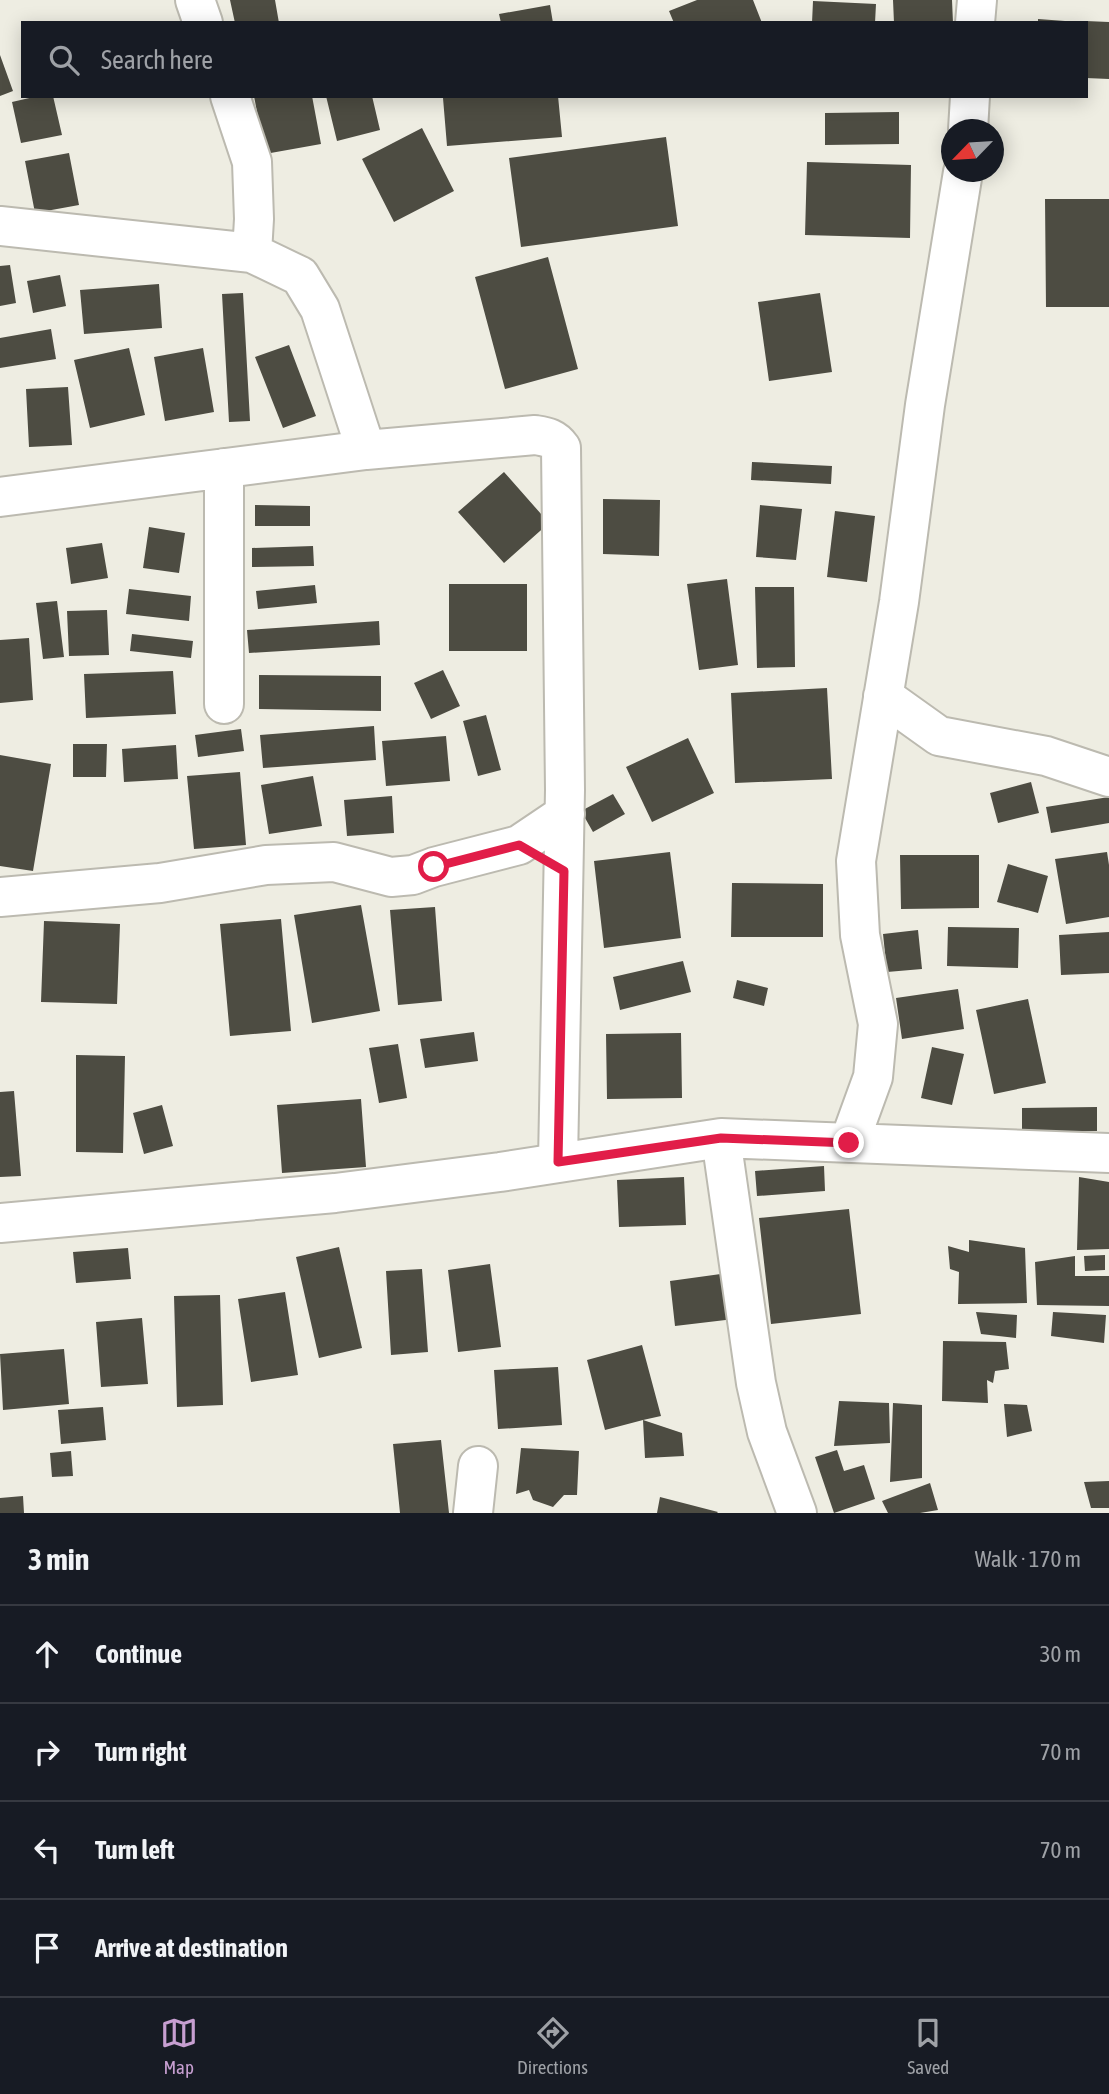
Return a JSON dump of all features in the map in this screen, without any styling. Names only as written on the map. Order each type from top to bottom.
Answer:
[{"type":"street","points":[[195,0],[202,21]]},
{"type":"street","points":[[975,21],[976,0]]},
{"type":"street","points":[[231,98],[252,162],[252,253]]},
{"type":"street","points":[[969,119],[970,98]]},
{"type":"street","points":[[849,1143],[873,1077],[878,1024],[860,935],[856,861],[899,602],[925,405],[961,182]]},
{"type":"street","points":[[0,226],[252,253],[300,276],[320,309],[366,450]]},
{"type":"street","points":[[0,498],[366,450],[535,435],[556,440],[561,447],[565,814],[558,1162]]},
{"type":"street","points":[[224,468],[224,704]]},
{"type":"street","points":[[883,696],[939,736],[1046,756],[1109,776]]},
{"type":"street","points":[[873,761],[939,736]]},
{"type":"street","points":[[0,897],[160,883],[265,865],[334,862],[391,877],[413,875],[519,845],[565,814]]},
{"type":"street","points":[[519,845],[564,871]]},
{"type":"street","points":[[721,1138],[756,1383],[768,1432],[797,1513]]},
{"type":"street","points":[[0,1223],[335,1194],[721,1138],[1109,1153]]},
{"type":"street","points":[[473,1513],[478,1466]]},
{"type":"building","points":[[230,0],[275,0],[279,21],[235,21]]},
{"type":"building","points":[[697,0],[753,0],[761,21],[673,21],[669,11]]},
{"type":"building","points":[[893,0],[952,0],[953,21],[894,21]]},
{"type":"building","points":[[813,1],[876,4],[875,21],[812,21]]},
{"type":"building","points":[[550,5],[553,21],[501,21],[499,14]]},
{"type":"building","points":[[1088,21],[1109,22],[1109,79],[1088,78]]},
{"type":"building","points":[[0,55],[13,91],[0,96]]},
{"type":"building","points":[[29,98],[53,98],[62,135],[21,143],[12,102]]},
{"type":"building","points":[[254,98],[312,98],[321,144],[265,154]]},
{"type":"building","points":[[326,98],[372,98],[380,130],[337,141]]},
{"type":"building","points":[[443,98],[558,98],[562,137],[447,146]]},
{"type":"building","points":[[899,112],[899,144],[825,145],[825,113]]},
{"type":"building","points":[[422,128],[454,191],[394,222],[362,159]]},
{"type":"building","points":[[666,137],[678,226],[521,247],[509,158]]},
{"type":"building","points":[[69,153],[79,205],[35,213],[25,161]]},
{"type":"building","points":[[807,162],[911,165],[910,238],[805,235]]},
{"type":"building","points":[[1045,199],[1109,199],[1109,307],[1046,307]]},
{"type":"building","points":[[548,257],[578,369],[505,389],[475,277]]},
{"type":"building","points":[[10,265],[16,303],[0,306],[0,266]]},
{"type":"building","points":[[60,275],[66,306],[33,313],[27,281]]},
{"type":"building","points":[[159,284],[162,328],[84,334],[80,290]]},
{"type":"building","points":[[243,293],[250,421],[229,422],[222,294]]},
{"type":"building","points":[[820,293],[832,372],[769,381],[758,302]]},
{"type":"building","points":[[51,329],[56,359],[0,368],[0,338]]},
{"type":"building","points":[[289,345],[316,416],[283,428],[255,357]]},
{"type":"building","points":[[129,348],[145,415],[90,428],[74,360]]},
{"type":"building","points":[[203,348],[214,412],[165,421],[154,357]]},
{"type":"building","points":[[68,387],[72,445],[29,447],[26,389]]},
{"type":"building","points":[[752,462],[832,466],[831,484],[751,480]]},
{"type":"building","points":[[504,472],[549,523],[504,563],[458,512]]},
{"type":"building","points":[[603,499],[660,500],[659,556],[603,554]]},
{"type":"building","points":[[255,505],[310,506],[310,526],[255,526]]},
{"type":"building","points":[[760,505],[802,509],[796,560],[756,557]]},
{"type":"building","points":[[835,511],[875,516],[867,582],[827,577]]},
{"type":"building","points":[[149,527],[185,533],[179,573],[143,568]]},
{"type":"building","points":[[102,543],[108,578],[71,584],[66,548]]},
{"type":"building","points":[[313,546],[314,566],[252,567],[252,548]]},
{"type":"building","points":[[727,579],[738,665],[699,670],[687,584]]},
{"type":"building","points":[[449,584],[527,584],[527,651],[449,651]]},
{"type":"building","points":[[315,585],[317,603],[258,609],[256,591]]},
{"type":"building","points":[[755,587],[794,587],[795,667],[757,668]]},
{"type":"building","points":[[129,589],[191,596],[189,621],[126,614]]},
{"type":"building","points":[[57,601],[64,657],[43,659],[36,603]]},
{"type":"building","points":[[107,610],[109,655],[69,656],[67,611]]},
{"type":"building","points":[[379,621],[380,645],[249,653],[247,630]]},
{"type":"building","points":[[132,634],[193,641],[191,658],[130,651]]},
{"type":"building","points":[[29,638],[33,700],[0,703],[0,640]]},
{"type":"building","points":[[443,670],[460,706],[431,719],[414,683]]},
{"type":"building","points":[[173,671],[176,714],[86,718],[84,674]]},
{"type":"building","points":[[259,675],[381,676],[381,711],[259,709]]},
{"type":"building","points":[[827,688],[832,779],[735,783],[731,693]]},
{"type":"building","points":[[486,715],[501,770],[478,776],[463,721]]},
{"type":"building","points":[[374,726],[376,760],[263,768],[260,735]]},
{"type":"building","points":[[241,729],[244,751],[198,757],[195,735]]},
{"type":"building","points":[[446,736],[450,781],[386,786],[382,741]]},
{"type":"building","points":[[688,738],[714,793],[652,822],[626,767]]},
{"type":"building","points":[[73,744],[107,744],[106,777],[73,777]]},
{"type":"building","points":[[176,745],[178,779],[124,782],[122,749]]},
{"type":"building","points":[[0,755],[51,764],[33,871],[0,866]]},
{"type":"building","points":[[240,772],[246,845],[194,849],[187,776]]},
{"type":"building","points":[[313,776],[322,826],[269,834],[261,785]]},
{"type":"building","points":[[1031,782],[1039,813],[998,823],[990,793]]},
{"type":"building","points":[[613,794],[625,814],[593,832],[581,811]]},
{"type":"building","points":[[392,796],[394,833],[347,836],[344,800]]},
{"type":"building","points":[[1109,797],[1109,823],[1051,833],[1046,807]]},
{"type":"building","points":[[670,852],[681,938],[604,948],[594,861]]},
{"type":"building","points":[[1107,852],[1109,917],[1066,924],[1055,859]]},
{"type":"building","points":[[900,855],[979,855],[979,908],[901,909]]},
{"type":"building","points":[[1008,864],[1048,876],[1038,913],[997,902]]},
{"type":"building","points":[[732,883],[823,884],[823,937],[731,937]]},
{"type":"building","points":[[361,905],[380,1011],[312,1023],[294,915]]},
{"type":"building","points":[[435,907],[442,1001],[398,1005],[390,910]]},
{"type":"building","points":[[281,919],[291,1031],[230,1036],[220,924]]},
{"type":"building","points":[[44,921],[120,924],[117,1004],[41,1002]]},
{"type":"building","points":[[948,927],[1019,928],[1018,968],[947,966]]},
{"type":"building","points":[[918,930],[922,969],[887,972],[883,934]]},
{"type":"building","points":[[1109,932],[1109,973],[1061,975],[1059,935]]},
{"type":"building","points":[[683,961],[691,992],[620,1010],[613,977]]},
{"type":"building","points":[[737,980],[768,988],[764,1006],[733,998]]},
{"type":"building","points":[[958,989],[964,1029],[902,1039],[896,998]]},
{"type":"building","points":[[1028,999],[1046,1083],[994,1094],[976,1010]]},
{"type":"building","points":[[474,1032],[478,1061],[425,1068],[420,1039]]},
{"type":"building","points":[[681,1033],[682,1098],[607,1099],[606,1034]]},
{"type":"building","points":[[398,1044],[407,1098],[379,1103],[369,1048]]},
{"type":"building","points":[[932,1047],[964,1054],[952,1105],[921,1098]]},
{"type":"building","points":[[76,1055],[125,1056],[123,1153],[76,1152]]},
{"type":"building","points":[[14,1091],[21,1176],[0,1177],[0,1092]]},
{"type":"building","points":[[361,1099],[366,1167],[282,1173],[277,1105]]},
{"type":"building","points":[[162,1105],[173,1146],[144,1154],[133,1113]]},
{"type":"building","points":[[1097,1107],[1097,1131],[1022,1132],[1022,1108]]},
{"type":"building","points":[[824,1166],[825,1191],[757,1196],[755,1171]]},
{"type":"building","points":[[684,1177],[686,1225],[619,1227],[617,1180]]},
{"type":"building","points":[[1079,1177],[1109,1182],[1109,1249],[1077,1250]]},
{"type":"building","points":[[849,1209],[861,1314],[771,1324],[759,1218]]},
{"type":"building","points":[[969,1240],[1025,1248],[1027,1303],[958,1304],[959,1272],[950,1269],[948,1246],[969,1252]]},
{"type":"building","points":[[339,1247],[362,1348],[319,1358],[296,1257]]},
{"type":"building","points":[[128,1248],[131,1279],[76,1283],[73,1252]]},
{"type":"building","points":[[1105,1255],[1105,1270],[1085,1271],[1084,1256]]},
{"type":"building","points":[[1075,1256],[1075,1276],[1109,1276],[1109,1306],[1037,1305],[1035,1262]]},
{"type":"building","points":[[490,1264],[501,1347],[458,1352],[448,1270]]},
{"type":"building","points":[[422,1269],[428,1352],[391,1355],[386,1271]]},
{"type":"building","points":[[728,1273],[734,1319],[675,1326],[670,1281]]},
{"type":"building","points":[[285,1292],[298,1375],[251,1382],[238,1299]]},
{"type":"building","points":[[220,1295],[223,1405],[177,1407],[174,1296]]},
{"type":"building","points":[[976,1312],[1017,1315],[1016,1338],[981,1334]]},
{"type":"building","points":[[1053,1312],[1106,1315],[1104,1343],[1051,1336]]},
{"type":"building","points":[[142,1318],[148,1384],[101,1387],[96,1322]]},
{"type":"building","points":[[943,1341],[1006,1342],[1009,1369],[995,1371],[993,1383],[987,1380],[988,1403],[942,1401]]},
{"type":"building","points":[[642,1345],[661,1416],[605,1430],[587,1360]]},
{"type":"building","points":[[64,1349],[69,1404],[3,1410],[0,1354]]},
{"type":"building","points":[[558,1367],[562,1425],[498,1429],[494,1370]]},
{"type":"building","points":[[839,1401],[889,1403],[890,1443],[834,1446]]},
{"type":"building","points":[[893,1403],[922,1405],[922,1478],[890,1482]]},
{"type":"building","points":[[1004,1404],[1027,1405],[1032,1431],[1007,1437]]},
{"type":"building","points":[[103,1407],[106,1440],[61,1444],[58,1410]]},
{"type":"building","points":[[643,1420],[682,1433],[684,1456],[645,1458]]},
{"type":"building","points":[[441,1440],[449,1513],[400,1513],[393,1444]]},
{"type":"building","points":[[521,1448],[579,1451],[577,1495],[564,1495],[553,1507],[533,1500],[529,1490],[516,1494]]},
{"type":"building","points":[[837,1450],[844,1471],[864,1465],[875,1499],[834,1513],[815,1457]]},
{"type":"building","points":[[71,1451],[73,1476],[52,1477],[50,1453]]},
{"type":"building","points":[[1109,1481],[1109,1508],[1091,1508],[1084,1482]]},
{"type":"building","points":[[930,1483],[938,1510],[888,1513],[882,1501]]},
{"type":"building","points":[[23,1496],[24,1513],[0,1513],[0,1498]]},
{"type":"building","points":[[660,1497],[718,1512],[657,1513]]},
{"type":"route","points":[[434,867],[519,845],[564,871],[558,1162],[721,1138],[849,1143]]}]
